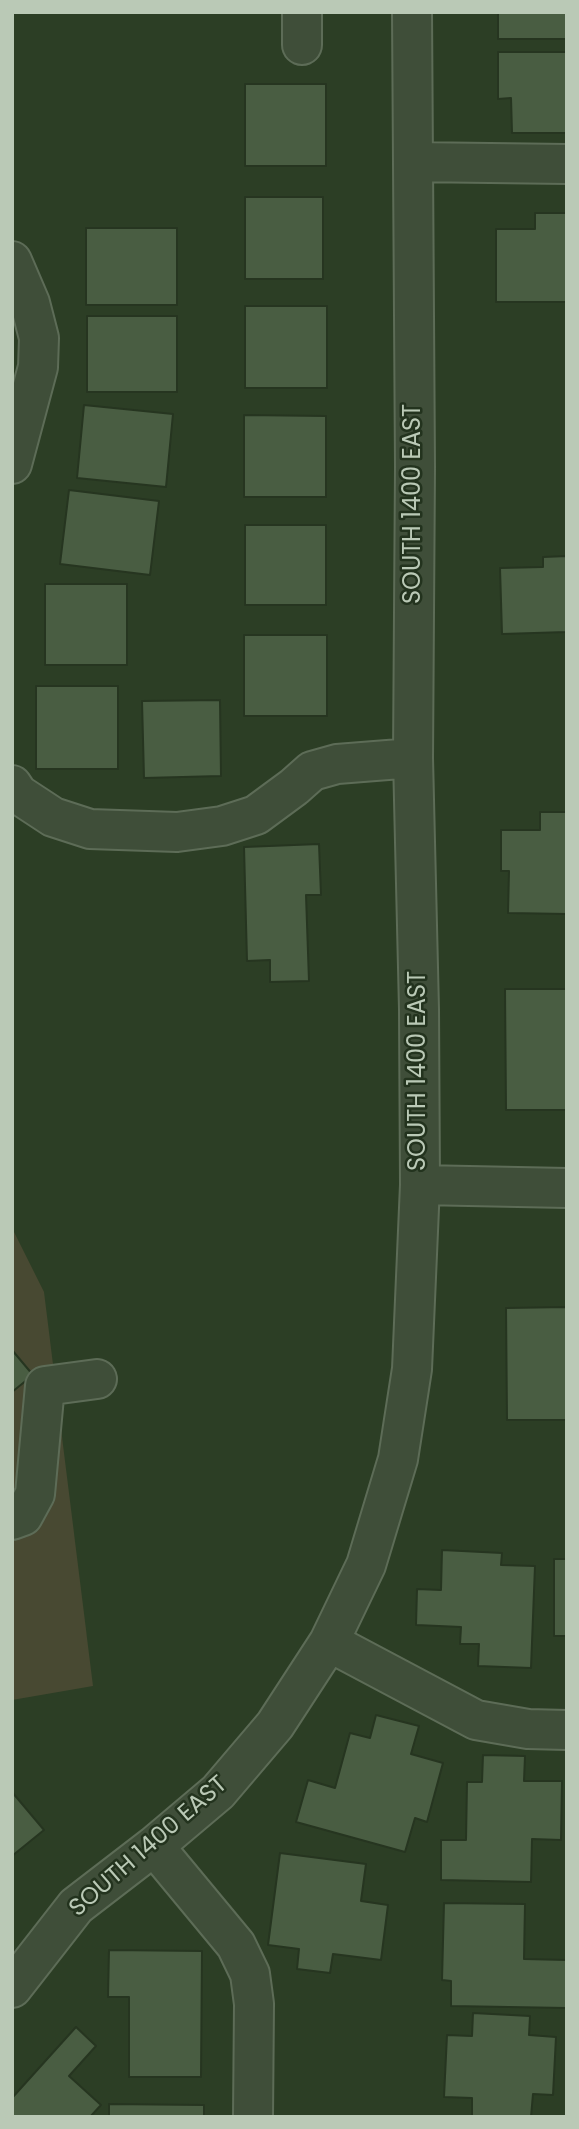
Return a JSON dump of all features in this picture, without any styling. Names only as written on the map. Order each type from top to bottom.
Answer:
[{"type":"street","name":"SOUTH 1400 EAST","points":[[12,1988],[76,1906],[218,1792],[275,1725],[329,1642],[366,1565],[398,1459],[412,1369],[420,1185],[413,758],[415,453],[412,12]]},
{"type":"street","points":[[413,162],[567,164]]},
{"type":"street","points":[[12,261],[30,303],[39,338],[38,368],[12,464]]},
{"type":"street","points":[[12,785],[18,794],[53,817],[90,830],[177,832],[222,826],[256,815],[312,771],[337,764],[413,758]]},
{"type":"street","points":[[420,1185],[567,1188]]},
{"type":"street","points":[[12,1520],[23,1516],[35,1494],[45,1386],[97,1379]]},
{"type":"street","points":[[329,1642],[476,1720],[528,1729],[567,1730]]},
{"type":"street","points":[[153,1846],[236,1945],[250,1974],[254,2004],[253,2117]]},
{"type":"green space","points":[[12,1228],[44,1292],[93,1686],[12,1700]]},
{"type":"building","points":[[498,12],[567,12],[567,39],[498,39]]},
{"type":"building","points":[[498,52],[567,52],[567,133],[512,133],[511,98],[498,99]]},
{"type":"building","points":[[245,84],[326,84],[326,166],[245,166]]},
{"type":"building","points":[[245,197],[323,197],[323,279],[245,279]]},
{"type":"building","points":[[535,213],[567,213],[567,302],[496,302],[496,229],[535,229]]},
{"type":"building","points":[[86,228],[177,228],[177,305],[86,305]]},
{"type":"building","points":[[245,306],[327,306],[327,388],[245,388]]},
{"type":"building","points":[[87,316],[177,316],[177,392],[87,392]]},
{"type":"building","points":[[84,405],[173,414],[166,487],[77,478]]},
{"type":"building","points":[[244,415],[326,416],[326,497],[244,497]]},
{"type":"building","points":[[69,490],[159,501],[150,575],[60,564]]},
{"type":"building","points":[[245,525],[326,525],[326,605],[245,605]]},
{"type":"building","points":[[567,556],[567,632],[502,634],[500,568],[543,567],[543,557]]},
{"type":"building","points":[[45,584],[127,584],[127,665],[45,665]]},
{"type":"building","points":[[244,635],[327,635],[327,716],[244,716]]},
{"type":"building","points":[[36,686],[118,686],[118,769],[36,769]]},
{"type":"building","points":[[220,700],[221,776],[144,778],[142,701]]},
{"type":"building","points":[[540,812],[567,812],[567,914],[508,913],[509,871],[501,871],[501,830],[540,830]]},
{"type":"building","points":[[319,844],[321,895],[306,895],[309,981],[270,982],[270,960],[247,961],[244,847]]},
{"type":"building","points":[[505,989],[567,989],[567,1110],[506,1110]]},
{"type":"building","points":[[567,1307],[567,1420],[507,1420],[506,1308]]},
{"type":"building","points":[[12,1350],[33,1375],[12,1392]]},
{"type":"building","points":[[442,1550],[502,1553],[501,1565],[535,1566],[531,1668],[478,1666],[479,1644],[460,1644],[461,1627],[416,1625],[417,1589],[441,1590]]},
{"type":"building","points":[[554,1559],[567,1559],[567,1636],[554,1636]]},
{"type":"building","points":[[376,1715],[419,1726],[411,1754],[443,1763],[427,1822],[415,1818],[405,1852],[296,1822],[308,1780],[335,1788],[350,1733],[370,1738]]},
{"type":"building","points":[[483,1755],[525,1756],[524,1781],[562,1781],[561,1840],[532,1839],[531,1882],[441,1880],[441,1840],[466,1840],[467,1782],[482,1782]]},
{"type":"building","points":[[12,1792],[44,1830],[12,1856]]},
{"type":"building","points":[[280,1853],[366,1864],[361,1901],[388,1905],[381,1960],[333,1954],[330,1973],[297,1969],[299,1949],[268,1945]]},
{"type":"building","points":[[444,1903],[525,1904],[524,1959],[567,1960],[566,2008],[451,2006],[451,1981],[442,1980]]},
{"type":"building","points":[[109,1950],[202,1951],[201,2077],[129,2077],[129,1997],[108,1997]]},
{"type":"building","points":[[473,2013],[530,2016],[529,2035],[556,2037],[553,2095],[533,2094],[531,2117],[472,2117],[472,2098],[444,2097],[447,2035],[472,2036]]},
{"type":"building","points":[[76,2027],[96,2046],[69,2076],[101,2105],[90,2117],[12,2117],[12,2098]]},
{"type":"building","points":[[109,2104],[204,2105],[204,2117],[109,2117]]}]
